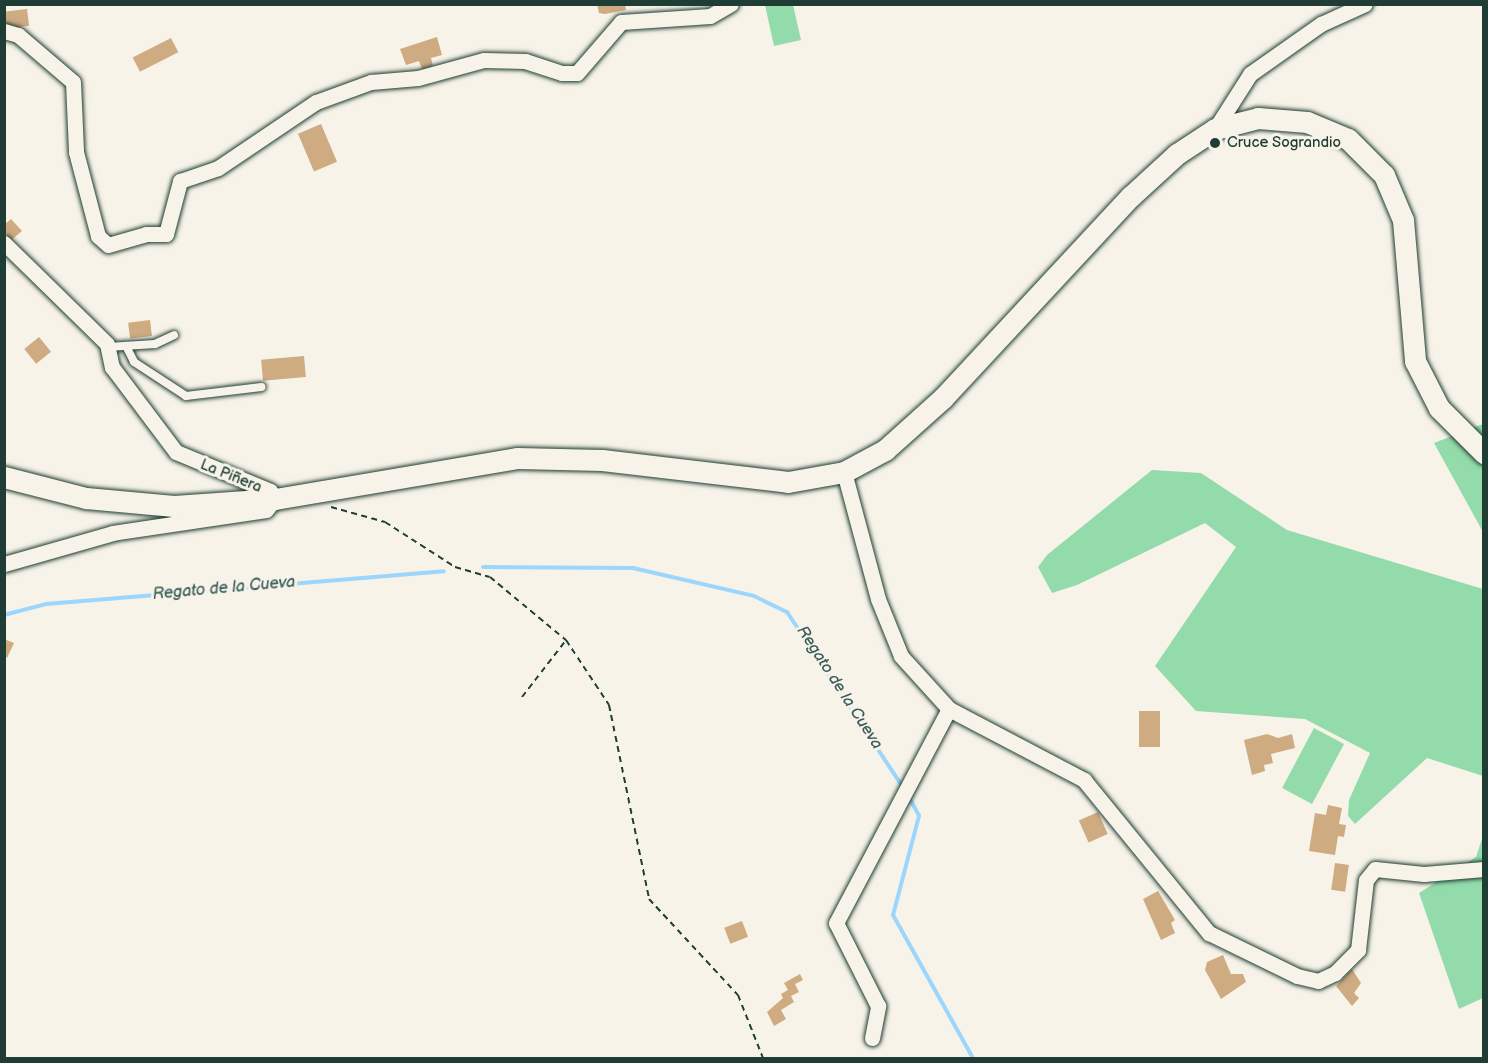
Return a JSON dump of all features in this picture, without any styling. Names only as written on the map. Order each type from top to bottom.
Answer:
[{"type":"street","points":[[4,31],[18,35],[73,82],[76,152],[98,236],[108,245],[146,234],[165,234],[180,181],[236,158],[316,102],[371,82],[418,78],[484,60],[525,61],[562,73],[577,73],[621,22],[710,16],[731,4]]},
{"type":"street","points":[[1215,129],[1250,75],[1322,24],[1365,4]]},
{"type":"street","points":[[4,477],[86,498],[163,505],[275,499],[517,458],[602,460],[788,482],[844,472],[885,450],[943,398],[1130,197],[1177,154],[1215,129],[1258,118],[1307,122],[1348,140],[1370,157],[1396,194],[1403,220],[1414,361],[1439,408],[1484,453]]},
{"type":"street","name":"La Piñera","points":[[4,243],[108,347],[112,367],[176,452],[270,491],[275,499],[266,510],[113,533],[4,564]]},
{"type":"street","points":[[844,472],[878,599],[901,656],[949,709],[1084,780],[1209,933],[1297,976],[1326,978],[1358,950],[1366,880],[1375,869],[1424,874],[1484,869]]},
{"type":"street","points":[[872,1038],[878,1006],[836,923],[949,709]]},
{"type":"lane","points":[[108,347],[155,344],[174,335]]},
{"type":"lane","points":[[126,346],[134,362],[186,396],[261,387]]},
{"type":"path","points":[[307,494],[313,502],[385,522],[455,567],[490,577],[566,640],[609,705],[649,899],[738,995],[763,1059]]},
{"type":"path","points":[[522,697],[566,640]]},
{"type":"green space","points":[[765,5],[793,5],[801,40],[774,46]]},
{"type":"green space","points":[[1483,424],[1483,532],[1434,443]]},
{"type":"green space","points":[[1152,470],[1201,473],[1287,530],[1483,589],[1483,776],[1427,758],[1355,824],[1348,816],[1349,800],[1370,753],[1305,719],[1196,711],[1155,666],[1236,547],[1205,523],[1077,585],[1052,593],[1038,567],[1047,555]]},
{"type":"green space","points":[[1314,728],[1344,744],[1312,804],[1282,788]]},
{"type":"green space","points":[[1483,836],[1483,998],[1459,1009],[1419,893],[1476,857]]},
{"type":"building","points":[[597,4],[625,4],[626,10],[599,13]]},
{"type":"building","points":[[27,9],[29,26],[6,29],[4,12]]},
{"type":"building","points":[[437,37],[442,55],[431,58],[433,66],[422,69],[419,61],[406,65],[400,49]]},
{"type":"building","points":[[171,38],[178,52],[140,72],[133,58]]},
{"type":"building","points":[[321,124],[337,162],[314,172],[298,134]]},
{"type":"building","points":[[11,219],[22,231],[9,242],[4,225]]},
{"type":"building","points":[[150,320],[152,336],[130,339],[128,323]]},
{"type":"building","points":[[39,337],[51,352],[36,364],[24,349]]},
{"type":"building","points":[[304,356],[306,377],[263,381],[261,360]]},
{"type":"building","points":[[4,639],[14,643],[7,658],[4,656]]},
{"type":"building","points":[[1139,711],[1160,711],[1160,747],[1139,747]]},
{"type":"building","points":[[1267,734],[1278,738],[1292,734],[1295,748],[1271,754],[1273,763],[1264,765],[1265,771],[1252,775],[1244,740]]},
{"type":"building","points":[[1328,805],[1342,808],[1339,824],[1346,825],[1344,837],[1338,836],[1335,855],[1309,851],[1315,813],[1326,815]]},
{"type":"building","points":[[1098,812],[1108,834],[1089,842],[1079,821]]},
{"type":"building","points":[[1335,863],[1349,865],[1345,892],[1331,890]]},
{"type":"building","points":[[1158,891],[1175,920],[1171,923],[1175,933],[1161,940],[1143,899]]},
{"type":"building","points":[[742,921],[748,937],[730,944],[724,928]]},
{"type":"building","points":[[1223,955],[1231,974],[1243,974],[1246,982],[1221,999],[1205,970],[1207,962]]},
{"type":"building","points":[[1352,969],[1361,983],[1354,993],[1359,998],[1352,1006],[1336,986]]},
{"type":"building","points":[[800,974],[803,980],[795,984],[799,992],[791,996],[794,1002],[781,1010],[786,1019],[774,1026],[767,1012],[783,998],[781,994],[788,990],[784,983]]},
{"type":"waterway","name":"Regato de la Cueva","points":[[483,567],[633,568],[754,596],[787,612],[901,784]]},
{"type":"waterway","name":"Regato de la Cueva","points":[[4,615],[46,604],[444,571]]},
{"type":"waterway","name":"Regato de la Cueva","points":[[909,797],[919,816],[893,915],[973,1058]]},
{"type":"place","name":"Cruce Sograndio","points":[[1215,143]]}]
